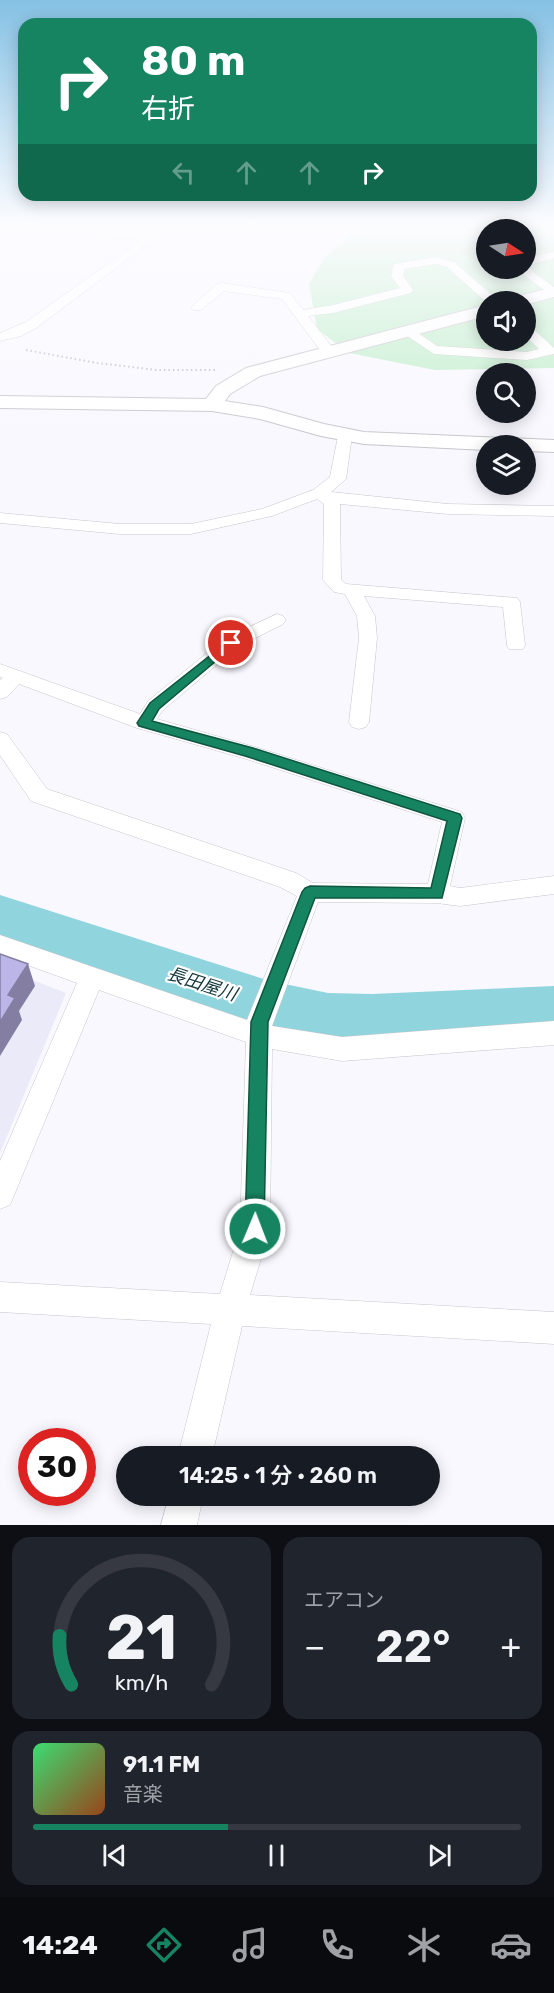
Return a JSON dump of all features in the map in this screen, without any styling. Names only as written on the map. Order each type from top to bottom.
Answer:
[{"type":"street","points":[[0,337],[16,333],[32,324],[68,298]]},
{"type":"street","points":[[196,306],[206,298]]},
{"type":"street","points":[[287,298],[328,351]]},
{"type":"street","points":[[298,314],[333,309],[375,298]]},
{"type":"street","points":[[212,405],[223,390],[253,372],[476,313]]},
{"type":"street","points":[[406,331],[434,350],[527,356],[549,351],[536,339]]},
{"type":"street","points":[[0,402],[212,405],[263,413],[345,436],[554,446]]},
{"type":"street","points":[[0,518],[120,529],[191,529],[266,513],[319,493],[338,478],[345,436]]},
{"type":"street","points":[[319,493],[338,499],[448,509],[554,511]]},
{"type":"street","points":[[319,493],[332,502],[332,580],[340,588],[512,602],[516,645]]},
{"type":"street","points":[[352,590],[366,616],[368,638],[359,722]]},
{"type":"street","points":[[144,723],[155,706],[231,643],[277,620]]},
{"type":"street","points":[[0,692],[8,673],[144,723],[248,752],[454,818],[437,894]]},
{"type":"street","points":[[0,739],[39,795],[288,880],[310,892],[437,894],[460,897],[554,885]]},
{"type":"street","points":[[197,1446],[230,1312],[255,1229],[259,1028],[310,892]]},
{"type":"street","points":[[0,945],[92,978],[259,1028],[342,1049],[554,1033]]},
{"type":"street","points":[[0,1195],[92,978]]},
{"type":"street","points":[[0,1297],[230,1312],[554,1328]]},
{"type":"street","points":[[179,1525],[184,1506]]},
{"type":"path","points":[[21,350],[30,349],[97,363],[158,370],[220,370]]},
{"type":"shaded area","points":[[0,967],[66,993],[0,1153]]},
{"type":"green space","points":[[312,298],[476,298],[476,351],[536,351],[536,298],[554,298],[554,368],[536,368],[536,363],[476,363],[476,369],[435,370],[349,353],[317,329]]},
{"type":"building","points":[[0,954],[28,964],[8,995],[15,998],[0,1022]]},
{"type":"waterway","name":"長田屋川","points":[[0,917],[270,1006],[328,1018],[372,1019],[554,1011]]},
{"type":"route","points":[[231,643],[155,706],[144,723],[248,752],[454,818],[437,894],[310,892],[260,1022],[255,1229]]}]
